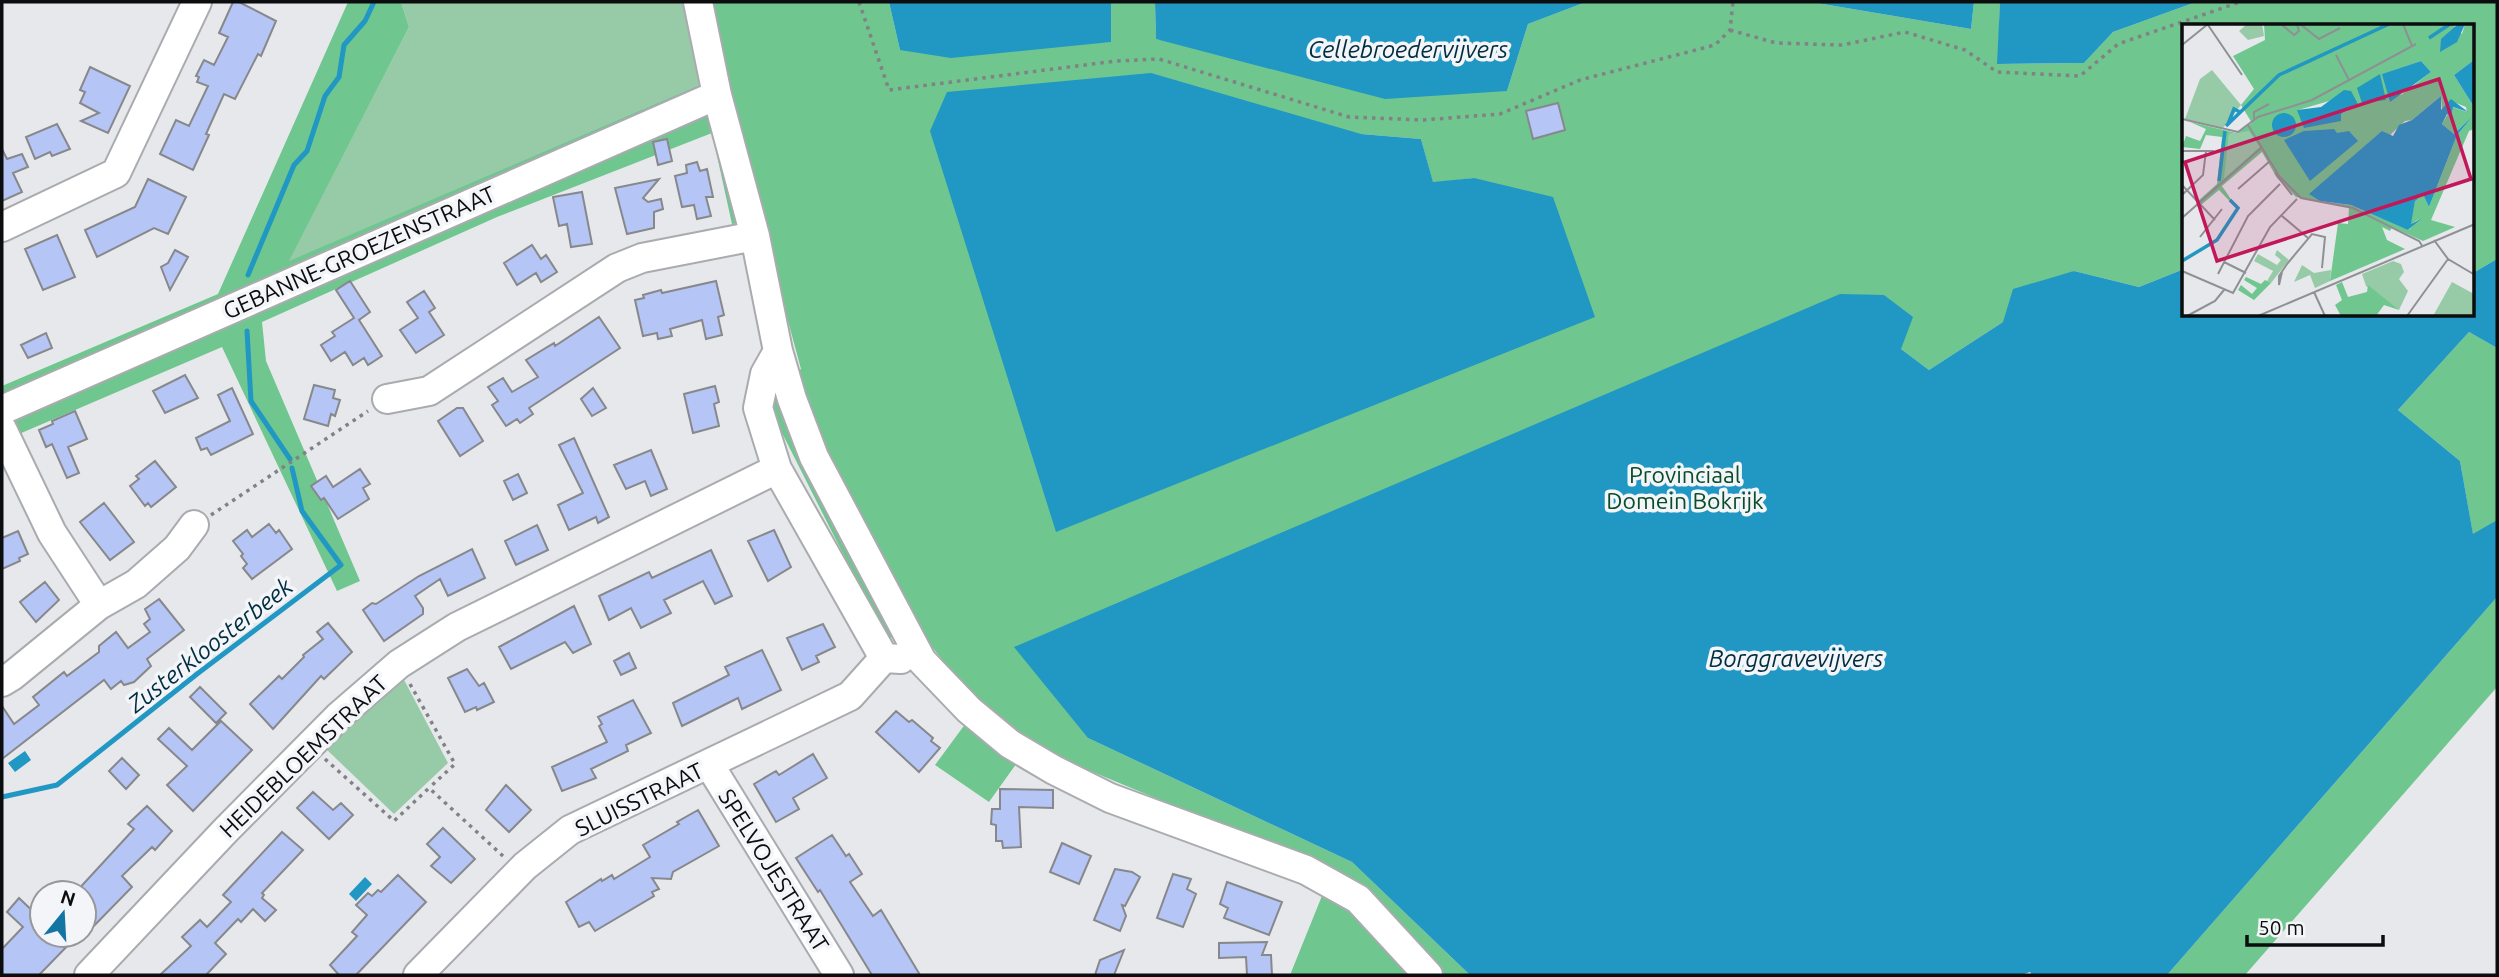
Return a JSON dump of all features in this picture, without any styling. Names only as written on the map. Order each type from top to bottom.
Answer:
[{"type":"street","points":[[2,227],[116,173],[197,2]]},
{"type":"street","points":[[698,2],[717,95],[755,236],[778,351],[792,399],[814,457],[922,661],[969,710],[1010,744],[1054,770],[1110,798],[1306,870],[1358,899],[1428,975]]},
{"type":"street","name":"GEBANNE-GROEZENSTRAAT","points":[[2,410],[717,95]]},
{"type":"street","points":[[387,399],[429,391],[617,268],[642,258],[755,236]]},
{"type":"street","points":[[778,351],[765,374],[758,408],[777,469],[884,658],[922,661]]},
{"type":"street","points":[[2,429],[52,533],[99,604]]},
{"type":"street","name":"HEIDEBLOEMSTRAAT","points":[[89,975],[339,716],[399,664],[457,627],[777,469]]},
{"type":"street","points":[[2,682],[99,604],[136,584],[177,548],[194,525]]},
{"type":"street","name":"SLUISSTRAAT","points":[[418,975],[520,871],[570,830],[850,696],[884,658]]},
{"type":"street","name":"SPELVOJESTRAAT","points":[[709,764],[839,975]]},
{"type":"path","points":[[859,2],[889,90],[1115,61],[1159,59],[1349,117],[1411,120],[1500,114],[1580,80],[1715,45],[1730,30],[1733,2]]},
{"type":"path","points":[[1730,30],[1776,43],[1842,46],[1905,32],[1965,50],[1997,72],[2080,75],[2118,44],[2240,2]]},
{"type":"path","points":[[194,525],[387,399]]},
{"type":"path","points":[[310,746],[394,821],[455,764],[399,664]]},
{"type":"path","points":[[429,788],[520,871]]},
{"type":"green space","points":[[348,2],[401,2],[409,27],[289,261],[701,84],[683,2],[889,2],[900,50],[1111,42],[1111,2],[1155,2],[1156,39],[1507,91],[1528,24],[1586,2],[1811,2],[1971,29],[1974,2],[2000,2],[1998,64],[2084,63],[2113,32],[2196,2],[2497,2],[2497,259],[2474,272],[2474,24],[2182,24],[2182,270],[2139,287],[2074,271],[1929,370],[1901,349],[1088,738],[1352,862],[1470,975],[1290,975],[1330,876],[1283,851],[1052,755],[1011,729],[972,698],[918,629],[886,639],[773,415],[772,388],[801,369],[761,221],[732,224],[712,133],[497,217],[262,322],[266,361],[360,581],[337,591],[222,347],[19,434],[2,393],[2,386],[218,294]],"holes":[[[1361,134],[1421,139],[1433,183],[1474,178],[1056,532]]]},
{"type":"green space","points":[[401,2],[683,2],[701,84],[288,262],[409,27]]},
{"type":"green space","points":[[2469,332],[2497,348],[2497,520],[2473,535],[2460,461],[2398,410]]},
{"type":"green space","points":[[2497,597],[2497,687],[2245,975],[2167,975]]},
{"type":"green space","points":[[402,676],[448,763],[394,814],[325,748]]},
{"type":"green space","points":[[966,723],[1019,760],[989,802],[935,765]]},
{"type":"water","points":[[889,2],[1111,2],[1111,42],[951,58],[900,50]]},
{"type":"water","name":"Cellebroedervijvers","points":[[1155,2],[1586,2],[1528,24],[1507,91],[1385,99],[1156,39]]},
{"type":"water","points":[[1811,2],[1974,2],[1971,29]]},
{"type":"water","points":[[2000,2],[2196,2],[2113,32],[2084,63],[1997,64]]},
{"type":"water","points":[[1151,73],[1361,134],[1421,139],[1433,182],[1474,178],[1553,197],[1595,317],[1056,532],[930,131],[947,92]]},
{"type":"water","name":"Borggravevijvers","points":[[2497,259],[2497,348],[2469,332],[2398,410],[2460,461],[2473,534],[2497,520],[2497,597],[2167,975],[2032,975],[2030,972],[2021,975],[1470,975],[1352,862],[1088,738],[1014,647],[1840,294],[1884,295],[1913,317],[1901,349],[1929,370],[2003,322],[2013,289],[2074,271],[2139,287],[2182,270],[2182,317],[2474,317],[2474,272]]},
{"type":"water","points":[[25,751],[31,760],[15,772],[8,763]]},
{"type":"water","points":[[365,877],[372,884],[356,901],[349,894]]},
{"type":"building","points":[[233,2],[239,2],[276,21],[261,56],[258,54],[235,99],[224,94],[193,170],[160,154],[176,120],[189,126],[208,86],[197,82],[199,77],[196,76],[204,60],[214,65],[228,37],[219,33]]},
{"type":"building","points":[[90,67],[130,86],[108,133],[81,121],[99,113],[80,103],[85,92],[80,90]]},
{"type":"building","points":[[1558,103],[1565,130],[1533,139],[1526,111]]},
{"type":"building","points":[[57,124],[70,149],[52,156],[50,152],[35,159],[26,137]]},
{"type":"building","points":[[667,139],[672,161],[658,165],[653,142]]},
{"type":"building","points":[[2,149],[7,159],[22,154],[28,167],[13,173],[22,192],[2,201]]},
{"type":"building","points":[[697,162],[700,171],[707,169],[713,197],[706,197],[711,216],[697,219],[694,205],[682,207],[675,176],[687,173],[686,165]]},
{"type":"building","points":[[148,179],[186,197],[168,234],[154,228],[97,257],[85,230],[135,207]]},
{"type":"building","points":[[659,179],[643,198],[648,202],[661,199],[663,209],[654,212],[654,228],[627,234],[615,188]]},
{"type":"building","points":[[582,192],[592,244],[571,247],[567,224],[559,226],[553,197]]},
{"type":"building","points":[[57,235],[75,277],[43,290],[25,249]]},
{"type":"building","points":[[532,245],[541,259],[546,255],[557,272],[541,282],[536,273],[517,285],[504,263]]},
{"type":"building","points":[[175,250],[188,257],[170,290],[161,267],[168,263]]},
{"type":"building","points":[[350,281],[370,312],[359,320],[382,356],[368,365],[364,358],[353,365],[345,352],[331,361],[321,345],[335,336],[332,332],[354,318],[336,290]]},
{"type":"building","points":[[716,281],[724,315],[718,317],[722,335],[706,339],[702,320],[670,329],[672,336],[658,339],[657,333],[643,336],[635,300],[661,290],[662,293]]},
{"type":"building","points":[[424,291],[435,308],[429,312],[444,335],[416,353],[400,330],[418,318],[407,302]]},
{"type":"building","points":[[599,317],[620,348],[529,408],[533,414],[520,423],[517,419],[506,426],[492,405],[498,401],[488,387],[503,378],[512,392],[538,377],[526,360],[554,343],[555,346]]},
{"type":"building","points":[[46,333],[52,348],[28,358],[21,345]]},
{"type":"building","points":[[185,375],[198,398],[165,413],[153,391]]},
{"type":"building","points":[[314,385],[335,390],[333,398],[340,400],[335,416],[331,414],[328,426],[304,419]]},
{"type":"building","points":[[715,386],[719,402],[714,404],[719,426],[693,433],[684,394]]},
{"type":"building","points":[[232,388],[253,434],[211,455],[207,448],[201,450],[196,438],[230,421],[218,395]]},
{"type":"building","points":[[593,388],[606,408],[592,416],[581,399]]},
{"type":"building","points":[[457,408],[463,408],[483,441],[460,456],[438,421]]},
{"type":"building","points":[[75,411],[87,439],[68,447],[79,473],[67,478],[52,444],[46,447],[39,430]]},
{"type":"building","points":[[574,438],[609,517],[598,523],[596,517],[569,530],[558,505],[583,493],[559,445]]},
{"type":"building","points":[[651,450],[667,489],[651,496],[645,481],[626,489],[614,465]]},
{"type":"building","points":[[155,461],[176,487],[151,507],[148,503],[145,506],[130,486],[139,479],[136,476]]},
{"type":"building","points":[[360,469],[370,484],[363,488],[369,499],[338,519],[324,498],[321,500],[311,486],[326,476],[333,487]]},
{"type":"building","points":[[518,474],[527,493],[513,500],[504,481]]},
{"type":"building","points":[[104,503],[134,542],[110,560],[80,522]]},
{"type":"building","points":[[269,524],[276,533],[279,530],[292,549],[252,579],[243,568],[247,564],[241,556],[243,554],[233,541],[247,530],[252,537]]},
{"type":"building","points":[[537,525],[548,550],[516,565],[505,541]]},
{"type":"building","points":[[774,530],[791,567],[768,581],[748,541]]},
{"type":"building","points":[[18,531],[28,554],[2,569],[2,538]]},
{"type":"building","points":[[472,549],[485,578],[448,596],[440,579],[415,596],[423,608],[423,614],[384,641],[363,610],[419,576]]},
{"type":"building","points":[[711,550],[732,596],[715,604],[703,581],[664,600],[671,613],[641,628],[631,608],[609,620],[599,596],[649,572],[652,578]]},
{"type":"building","points":[[45,582],[59,600],[36,622],[20,602]]},
{"type":"building","points":[[159,599],[184,630],[147,659],[151,666],[134,682],[124,685],[121,681],[111,689],[104,680],[2,759],[2,706],[14,724],[39,705],[33,697],[64,672],[67,676],[99,652],[99,646],[116,632],[128,648],[150,632],[144,624],[150,619],[145,609]]},
{"type":"building","points":[[574,606],[591,644],[573,653],[565,642],[511,669],[499,647]]},
{"type":"building","points":[[328,623],[352,652],[324,679],[321,676],[273,729],[250,704],[279,676],[282,679],[303,655],[323,639],[317,632]]},
{"type":"building","points":[[823,624],[835,647],[816,656],[819,662],[802,670],[787,638]]},
{"type":"building","points":[[762,650],[781,690],[742,709],[738,698],[682,726],[673,703],[729,675],[725,667]]},
{"type":"building","points":[[629,653],[636,668],[621,675],[614,661]]},
{"type":"building","points":[[467,669],[479,686],[484,683],[494,702],[465,712],[448,678]]},
{"type":"building","points":[[200,687],[226,713],[216,723],[190,697]]},
{"type":"building","points":[[633,700],[651,733],[626,745],[628,751],[591,769],[596,778],[562,791],[552,767],[607,742],[599,726],[602,724],[598,717]]},
{"type":"building","points":[[896,711],[909,722],[912,720],[933,738],[931,741],[940,748],[919,772],[876,732]]},
{"type":"building","points":[[221,721],[252,750],[193,811],[167,785],[187,766],[158,739],[169,728],[192,750]]},
{"type":"building","points":[[813,754],[827,778],[793,798],[799,809],[776,822],[754,784],[776,771],[779,775]]},
{"type":"building","points":[[122,758],[139,775],[126,789],[109,771]]},
{"type":"building","points":[[506,785],[531,810],[509,832],[486,810]]},
{"type":"building","points":[[1000,789],[1053,790],[1053,808],[1019,807],[1021,847],[1003,848],[1002,841],[996,841],[996,825],[991,824],[992,809],[1000,809]]},
{"type":"building","points":[[313,792],[333,810],[341,803],[353,815],[329,839],[297,808]]},
{"type":"building","points":[[147,806],[172,831],[155,850],[152,847],[122,876],[132,887],[98,922],[98,879],[88,879],[134,829],[128,824]]},
{"type":"building","points":[[698,810],[719,846],[673,872],[671,879],[652,878],[659,889],[652,892],[654,896],[595,931],[589,922],[579,927],[566,902],[601,879],[602,881],[612,875],[614,879],[650,857],[643,845]]},
{"type":"building","points":[[443,828],[475,859],[451,883],[431,866],[440,857],[427,844]]},
{"type":"building","points":[[282,832],[303,850],[262,893],[262,898],[276,910],[265,921],[253,909],[241,922],[238,919],[215,943],[226,954],[206,975],[160,975],[191,946],[182,937],[200,920],[207,927],[231,902],[223,895]]},
{"type":"building","points":[[832,835],[862,874],[850,882],[873,916],[881,910],[920,975],[872,975],[820,890],[818,892],[796,858]]},
{"type":"building","points":[[1062,843],[1091,856],[1079,884],[1050,872]]},
{"type":"building","points":[[1115,869],[1132,872],[1140,877],[1125,906],[1122,905],[1126,916],[1120,931],[1094,920]]},
{"type":"building","points":[[1173,874],[1191,879],[1187,889],[1196,894],[1183,927],[1157,918]]},
{"type":"building","points":[[398,875],[426,902],[356,975],[339,975],[330,965],[357,936],[352,932],[367,915],[356,905],[368,893],[372,896],[378,890],[381,892]]},
{"type":"building","points":[[1227,882],[1282,902],[1269,935],[1224,918],[1228,908],[1220,904]]},
{"type":"building","points":[[19,898],[28,907],[28,949],[64,949],[39,975],[2,975],[2,949],[23,927],[7,912]]},
{"type":"building","points":[[1267,942],[1262,955],[1271,955],[1272,975],[1247,975],[1246,957],[1219,958],[1219,943]]},
{"type":"building","points":[[1124,950],[1114,975],[1095,975],[1100,960]]},
{"type":"waterway","name":"Zusterkloosterbeek","points":[[248,275],[294,165],[307,151],[325,96],[339,77],[344,45],[365,21],[374,2]]},
{"type":"waterway","name":"Zusterkloosterbeek","points":[[247,331],[251,401],[290,459]]},
{"type":"waterway","name":"Zusterkloosterbeek","points":[[2,797],[57,785],[341,565],[302,511],[292,468]]},
{"type":"park label","name":"Provinciaal Domein Bokrijk","points":[[1685,487]]}]
